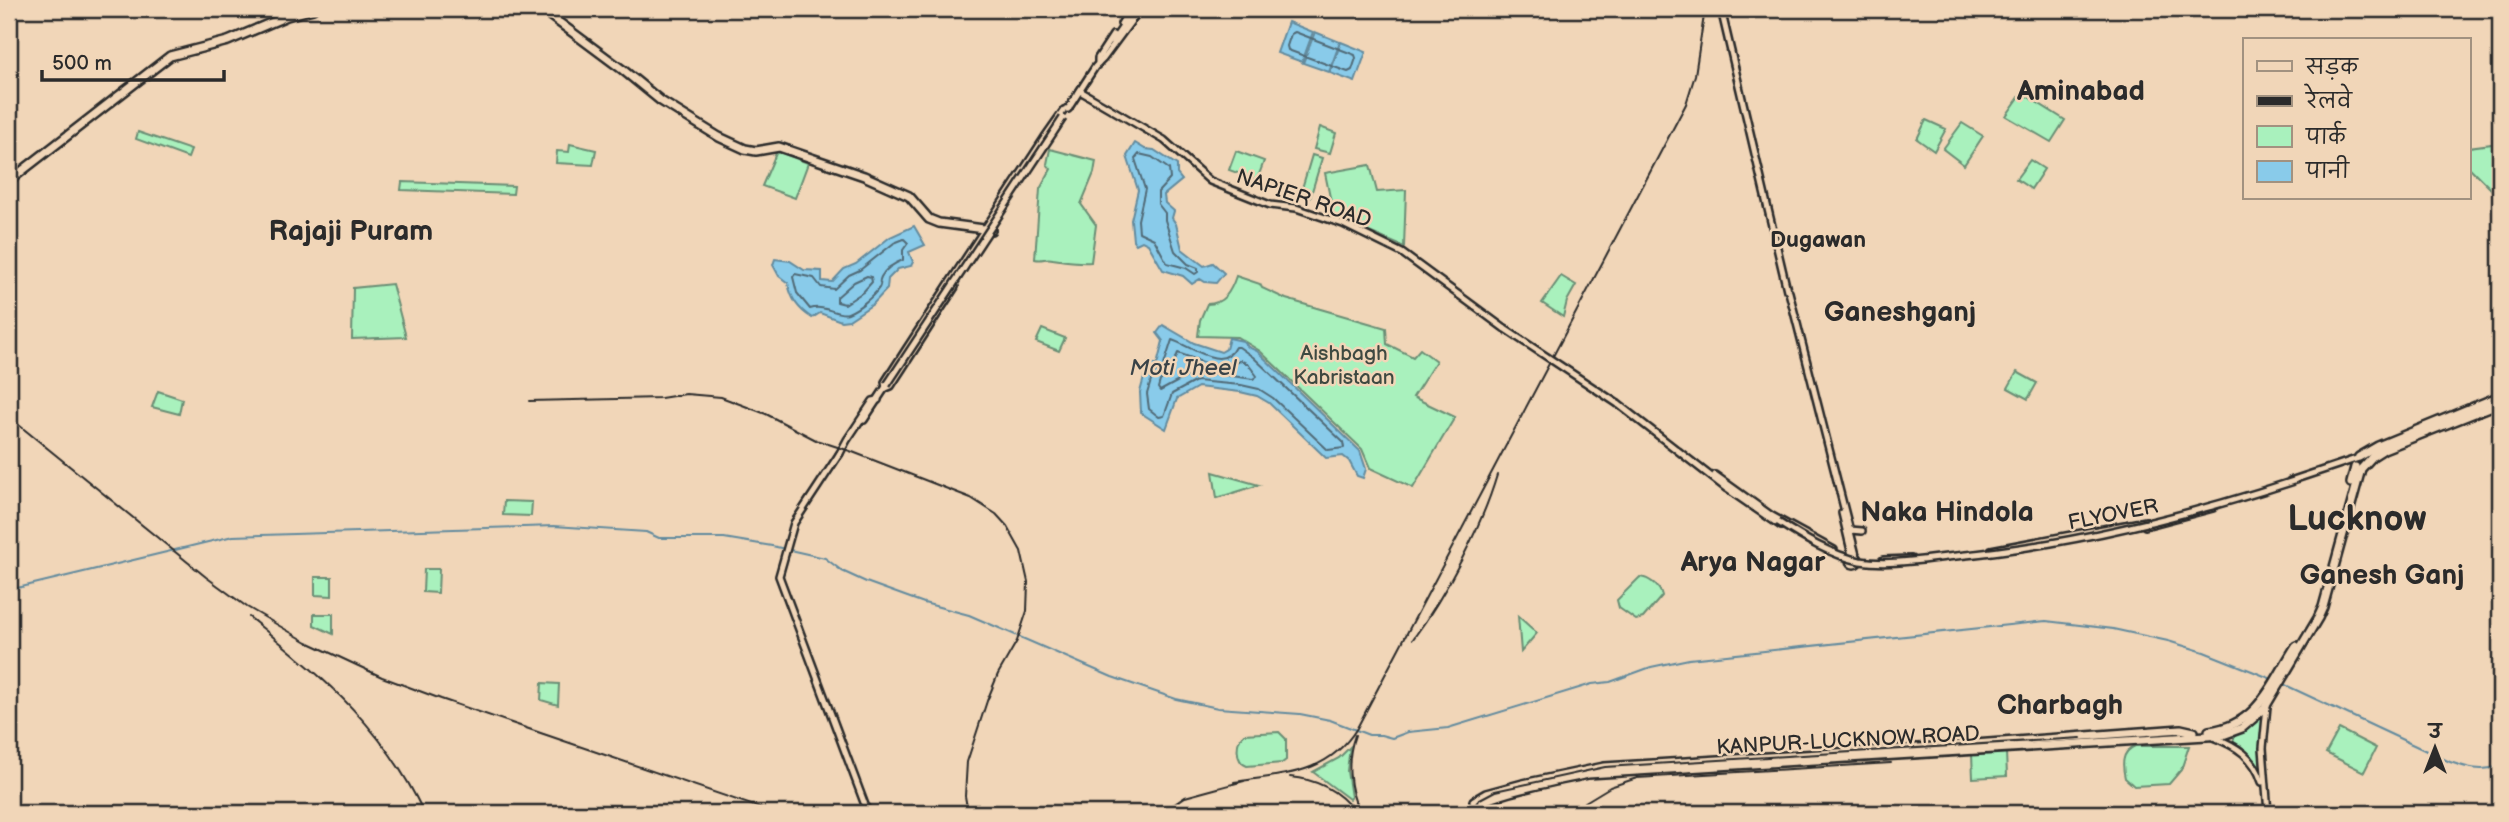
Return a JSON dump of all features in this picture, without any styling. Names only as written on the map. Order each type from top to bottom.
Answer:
[{"type":"main road","points":[[9,181],[170,56],[228,41],[287,16],[313,9]]},
{"type":"main road","points":[[541,9],[623,69],[661,101],[719,137],[745,149],[779,148],[864,176],[909,196],[929,219],[939,223],[989,229]]},
{"type":"main road","points":[[868,813],[779,576],[794,523],[1081,92],[1098,63],[1098,58],[1135,9]]},
{"type":"main road","points":[[1721,9],[1854,558]]},
{"type":"main road","name":"NAPIER ROAD","points":[[1081,92],[1171,145],[1210,181],[1270,205],[1296,208],[1373,237],[1402,253],[1430,272],[1448,289],[1621,406],[1773,519]]},
{"type":"main road","points":[[887,386],[885,382],[891,371],[989,229],[1045,137],[1064,110],[1069,108]]},
{"type":"main road","points":[[1787,290],[1850,530],[1854,558]]},
{"type":"main road","points":[[2359,463],[2378,446],[2500,396]]},
{"type":"main road","points":[[1773,519],[1802,539],[1854,558],[1876,561],[1957,554],[2075,536],[2186,512],[2298,480],[2348,462],[2359,463],[2384,449],[2500,403]]},
{"type":"main road","name":"KANPUR-LUCKNOW ROAD","points":[[2185,733],[2222,735],[2242,728],[2258,716],[2322,608],[2359,463]]},
{"type":"main road","name":"FLYOVER","points":[[1773,519],[1821,547],[1856,560],[1875,562],[1929,559],[2040,544],[2155,522],[2298,480]]},
{"type":"main road","points":[[1850,530],[1862,531]]},
{"type":"main road","points":[[2264,702],[2268,708],[2263,748],[2267,813]]},
{"type":"main road","name":"KANPUR-LUCKNOW ROAD","points":[[1465,813],[1474,801],[1486,794],[1584,770],[2212,731],[2236,725],[2264,702]]},
{"type":"main road","points":[[1974,745],[1981,735]]},
{"type":"main road","points":[[2210,735],[2237,747],[2253,762],[2263,785],[2267,813]]},
{"type":"main road","points":[[1883,743],[1889,750]]},
{"type":"main road","name":"KANPUR-LUCKNOW ROAD","points":[[1841,755],[2001,745]]},
{"type":"green space","points":[[2022,93],[2065,120],[2051,142],[2006,116]]},
{"type":"green space","points":[[1926,120],[1946,129],[1934,151],[1917,139]]},
{"type":"green space","points":[[1962,123],[1983,136],[1964,165],[1943,149]]},
{"type":"green space","points":[[1320,127],[1336,133],[1330,153],[1314,149]]},
{"type":"green space","points":[[138,132],[191,150],[188,158],[136,139]]},
{"type":"green space","points":[[2500,143],[2500,183],[2493,191],[2470,168],[2470,147]]},
{"type":"green space","points":[[570,144],[596,150],[593,165],[556,163],[557,151],[569,152]]},
{"type":"green space","points":[[1050,149],[1096,161],[1081,204],[1096,225],[1091,262],[1035,259],[1040,189],[1051,169],[1047,164]]},
{"type":"green space","points":[[777,151],[808,163],[795,198],[762,186]]},
{"type":"green space","points":[[1236,151],[1264,161],[1257,180],[1229,170]]},
{"type":"green space","points":[[1312,155],[1322,158],[1310,198],[1300,195]]},
{"type":"green space","points":[[2030,160],[2044,169],[2031,189],[2016,179]]},
{"type":"green space","points":[[1370,165],[1377,192],[1406,190],[1404,247],[1334,217],[1325,173]]},
{"type":"green space","points":[[402,182],[514,186],[513,194],[401,190]]},
{"type":"green space","name":"Aishbagh Kabristaan","points":[[1236,276],[1260,284],[1262,288],[1286,299],[1386,328],[1387,344],[1413,357],[1420,349],[1436,361],[1413,397],[1455,417],[1413,488],[1370,468],[1362,449],[1260,351],[1237,337],[1198,336],[1200,320],[1207,304],[1218,302],[1226,296]]},
{"type":"green space","points":[[1561,276],[1576,285],[1567,301],[1563,317],[1542,303]]},
{"type":"green space","points":[[392,284],[406,337],[352,339],[353,288]]},
{"type":"green space","points":[[1042,329],[1065,338],[1059,351],[1036,342]]},
{"type":"green space","points":[[2017,372],[2037,383],[2028,399],[2008,388]]},
{"type":"green space","points":[[158,391],[182,399],[179,414],[152,407]]},
{"type":"green space","points":[[1213,472],[1259,485],[1217,498]]},
{"type":"green space","points":[[504,501],[532,502],[531,516],[503,515]]},
{"type":"green space","points":[[424,569],[439,569],[438,593],[423,592]]},
{"type":"green space","points":[[315,577],[332,577],[332,596],[315,595]]},
{"type":"green space","points":[[1640,577],[1654,583],[1662,596],[1643,618],[1636,620],[1619,608],[1617,600]]},
{"type":"green space","points":[[314,614],[333,614],[333,634],[314,625]]},
{"type":"green space","points":[[1518,616],[1537,633],[1521,652]]},
{"type":"green space","points":[[542,683],[559,684],[558,705],[541,700]]},
{"type":"green space","points":[[2263,713],[2261,770],[2249,753],[2233,742],[2235,735]]},
{"type":"green space","points":[[2339,729],[2376,748],[2364,772],[2326,753]]},
{"type":"green space","points":[[1279,732],[1286,739],[1286,760],[1282,763],[1247,766],[1243,764],[1238,756],[1238,746],[1244,734]]},
{"type":"green space","points":[[2135,746],[2189,746],[2181,770],[2169,784],[2134,786],[2125,778],[2123,764],[2127,752]]},
{"type":"green space","points":[[1350,747],[1347,771],[1351,797],[1349,799],[1313,772],[1339,758]]},
{"type":"green space","points":[[2006,752],[2007,776],[1973,778],[1972,754]]},
{"type":"water","points":[[1288,22],[1313,32],[1302,62],[1277,53]]},
{"type":"water","points":[[1315,32],[1340,42],[1329,72],[1303,63]]},
{"type":"water","points":[[1341,42],[1366,52],[1355,82],[1330,73]]},
{"type":"water","points":[[1135,143],[1145,149],[1154,150],[1177,165],[1177,174],[1182,180],[1164,195],[1165,203],[1174,211],[1172,218],[1182,249],[1204,266],[1213,263],[1224,273],[1216,283],[1200,279],[1192,284],[1183,276],[1163,270],[1148,244],[1142,241],[1136,244],[1133,240],[1131,220],[1138,190],[1127,156]]},
{"type":"water","points":[[914,226],[925,245],[909,252],[913,262],[911,266],[898,269],[888,279],[887,289],[873,304],[849,320],[841,321],[820,313],[812,318],[807,315],[796,303],[788,283],[779,276],[773,265],[775,259],[790,261],[804,270],[822,271],[822,281],[832,282],[844,269],[856,264],[890,237]]},
{"type":"water","name":"Moti Jheel","points":[[1163,325],[1194,343],[1221,352],[1226,349],[1229,338],[1243,341],[1257,351],[1360,451],[1366,469],[1363,478],[1357,476],[1343,456],[1326,458],[1269,403],[1257,396],[1198,387],[1177,399],[1166,429],[1141,413],[1140,392],[1148,363],[1157,365],[1163,341],[1157,333]]},
{"type":"waterway","points":[[9,590],[233,536],[554,526],[646,532],[659,538],[724,538],[825,558],[842,571],[866,582],[924,603],[969,615],[1112,677],[1176,699],[1218,708],[1300,714],[1330,720],[1369,735],[1392,738],[1408,732],[1448,728],[1592,684],[1610,682],[1651,667],[1689,659],[2046,621],[2113,629],[2168,641],[2272,679]]},
{"type":"waterway","points":[[2281,683],[2450,762],[2487,769],[2500,766]]},
{"type":"railway","points":[[1234,782],[1287,774],[1319,764],[1333,755],[1357,728],[1686,104],[1695,75],[1705,9]]},
{"type":"railway","points":[[529,401],[661,398],[686,394],[721,397],[766,414],[816,440],[971,498],[996,514],[1007,526],[1021,551],[1028,582],[1027,611],[1017,641],[998,674],[987,701],[967,762],[965,796],[968,813]]},
{"type":"railway","points":[[9,417],[206,577],[247,607],[307,642],[382,677],[441,699],[775,813]]},
{"type":"railway","points":[[1413,639],[1438,602],[1461,560],[1482,516],[1497,475]]},
{"type":"railway","points":[[249,617],[326,682],[370,728],[389,753],[424,813]]},
{"type":"railway","points":[[1355,735],[1350,754],[1350,774],[1360,813]]},
{"type":"railway","points":[[1468,813],[1480,799],[1495,791],[1605,767],[2081,738]]},
{"type":"railway","points":[[1567,813],[1610,787],[1637,778],[1891,763]]},
{"type":"railway","points":[[1290,777],[1309,780],[1326,787],[1342,798],[1355,812]]},
{"type":"railway","points":[[1161,813],[1185,797],[1244,781]]},
{"type":"district","name":"Aminabad","points":[[2081,90]]},
{"type":"district","name":"Rajaji Puram","points":[[351,230]]},
{"type":"district","name":"Dugawan","points":[[1818,239]]},
{"type":"district","name":"Ganeshganj","points":[[1900,311]]},
{"type":"district","name":"Naka Hindola","points":[[1947,511]]},
{"type":"district","name":"Lucknow","points":[[2357,518]]},
{"type":"district","name":"Arya Nagar","points":[[1753,561]]},
{"type":"district","name":"Ganesh Ganj","points":[[2382,574]]},
{"type":"district","name":"Charbagh","points":[[2060,704]]}]
